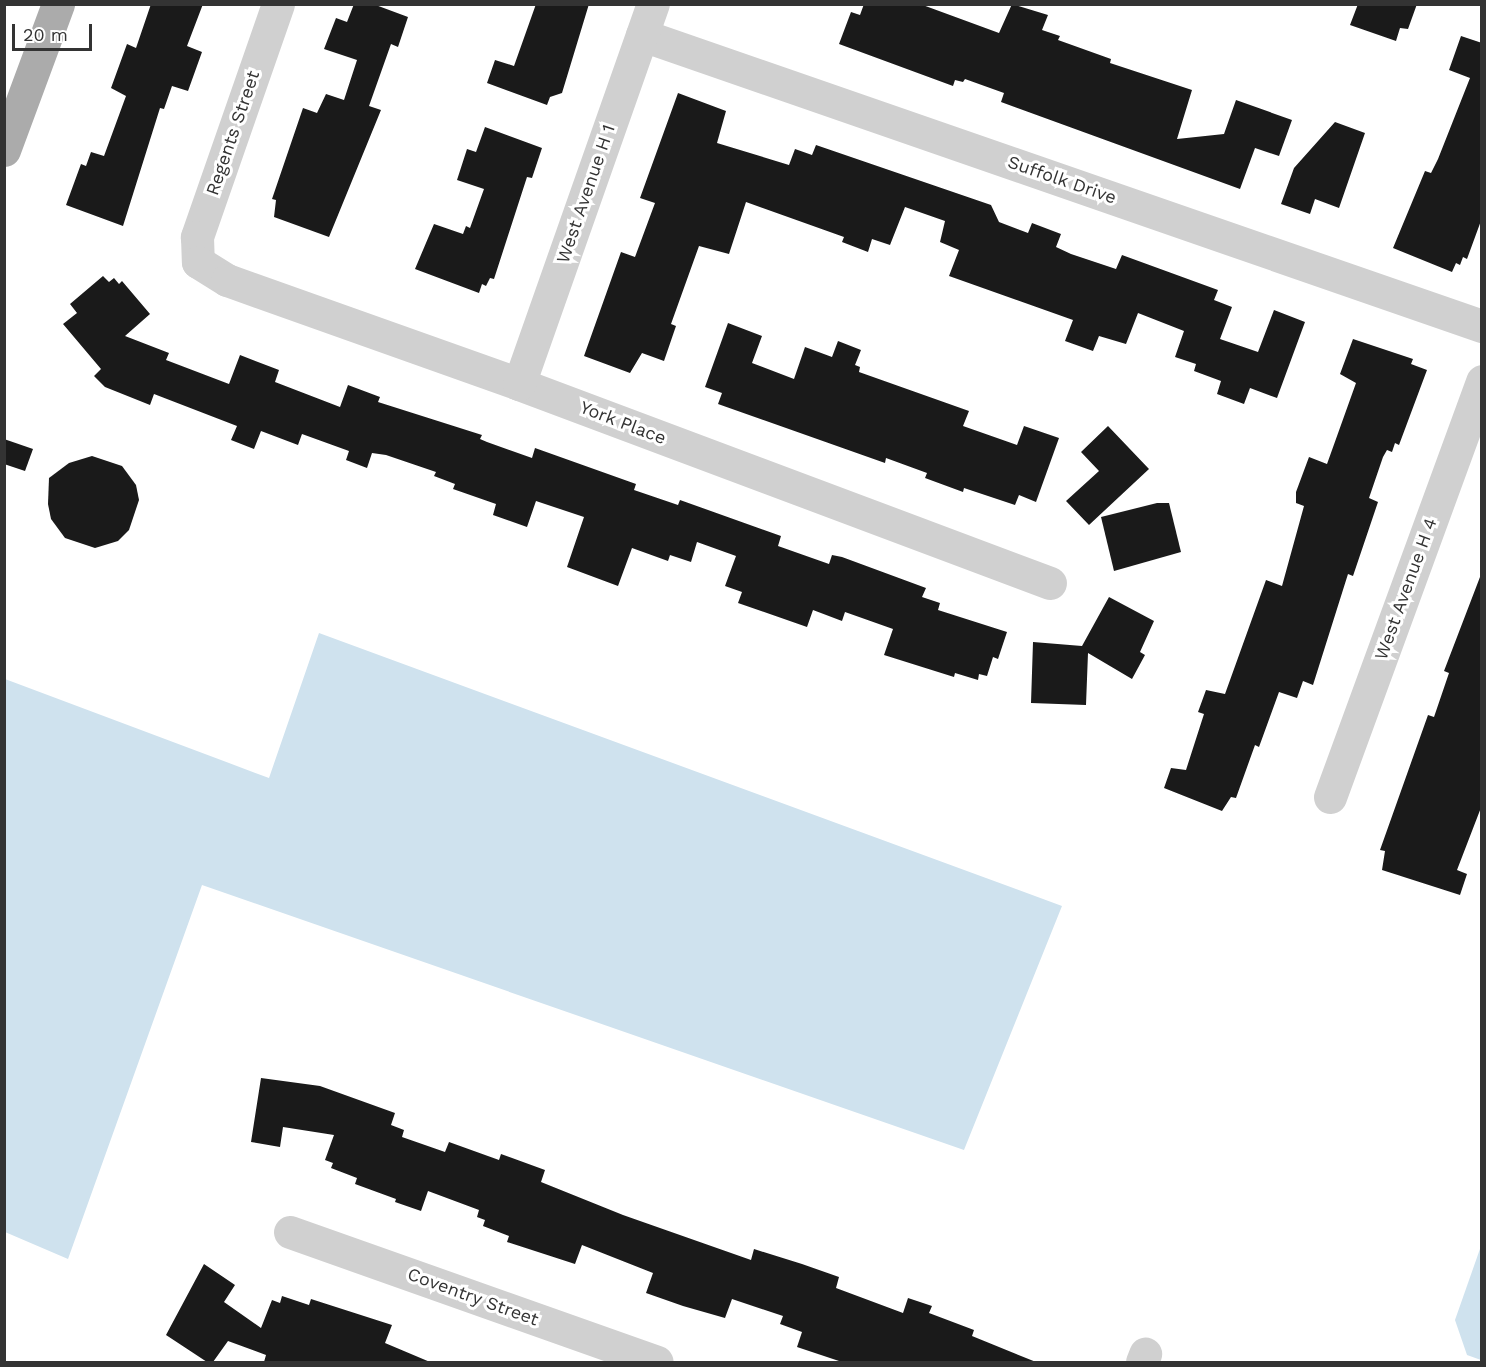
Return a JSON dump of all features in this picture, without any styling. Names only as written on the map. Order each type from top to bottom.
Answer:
[{"type":"main road","points":[[4,150],[58,4]]},
{"type":"street","name":"Regents Street","points":[[198,262],[197,237],[278,4]]},
{"type":"street","name":"West Avenue H 1","points":[[519,384],[653,4]]},
{"type":"street","name":"Suffolk Drive","points":[[642,35],[1482,326]]},
{"type":"street","name":"York Place","points":[[198,262],[227,280],[519,384],[1050,583]]},
{"type":"street","name":"West Avenue H 4","points":[[1330,797],[1482,381]]},
{"type":"street","name":"Coventry Street","points":[[290,1232],[657,1362]]},
{"type":"water","points":[[319,633],[1062,906],[964,1150],[202,885],[68,1259],[5,1232],[5,679],[269,778]]},
{"type":"water","points":[[1481,1246],[1482,1360],[1467,1355],[1455,1320]]},
{"type":"building","points":[[151,4],[203,4],[187,46],[202,52],[188,91],[172,86],[164,109],[160,108],[123,226],[66,205],[81,164],[86,166],[91,152],[104,156],[126,96],[111,88],[127,44],[136,48]]},
{"type":"building","points":[[354,4],[373,4],[408,17],[398,47],[391,44],[369,106],[381,110],[329,237],[274,217],[276,200],[272,199],[303,108],[317,113],[326,94],[344,100],[357,60],[324,49],[336,18],[347,22]]},
{"type":"building","points":[[536,4],[589,4],[562,93],[550,97],[547,105],[487,83],[495,60],[514,66]]},
{"type":"building","points":[[864,4],[920,4],[999,33],[1012,4],[1048,15],[1042,30],[1060,36],[1058,40],[1111,59],[1110,63],[1192,90],[1177,139],[1224,134],[1236,100],[1292,120],[1279,156],[1255,148],[1240,189],[1001,102],[1004,93],[965,79],[963,82],[955,80],[953,86],[839,44],[851,12],[860,15]]},
{"type":"building","points":[[1358,4],[1417,4],[1408,29],[1400,28],[1396,41],[1350,25]]},
{"type":"building","points":[[1461,36],[1482,43],[1482,218],[1467,259],[1463,257],[1460,265],[1456,263],[1452,272],[1393,248],[1425,171],[1431,173],[1438,159],[1470,78],[1449,70]]},
{"type":"building","points":[[678,93],[726,111],[717,143],[789,165],[795,149],[812,155],[816,145],[991,205],[999,222],[1028,233],[1032,223],[1061,234],[1056,247],[1071,254],[1116,269],[1122,255],[1218,290],[1214,300],[1232,307],[1220,339],[1258,352],[1274,310],[1305,322],[1277,398],[1250,388],[1244,404],[1217,394],[1221,381],[1194,371],[1196,364],[1175,357],[1184,331],[1138,313],[1126,344],[1099,336],[1093,351],[1065,341],[1073,320],[949,276],[959,250],[940,242],[945,221],[905,207],[890,245],[872,239],[868,252],[842,242],[844,237],[746,202],[729,254],[699,246],[671,324],[676,326],[664,361],[642,353],[630,373],[584,356],[621,252],[635,257],[655,203],[640,198]]},
{"type":"building","points":[[1335,122],[1365,133],[1339,208],[1315,199],[1310,214],[1281,204],[1294,168]]},
{"type":"building","points":[[485,127],[542,148],[532,178],[527,177],[494,279],[490,278],[486,286],[482,284],[479,293],[415,269],[434,224],[463,234],[466,226],[470,228],[484,189],[457,180],[467,149],[476,152]]},
{"type":"building","points":[[103,276],[109,282],[114,278],[119,284],[122,281],[150,314],[125,336],[169,353],[166,360],[229,384],[240,355],[279,370],[275,382],[340,407],[348,385],[380,397],[378,402],[482,435],[480,439],[532,458],[535,448],[636,484],[634,490],[678,505],[680,500],[781,536],[778,546],[829,564],[832,555],[842,557],[926,588],[922,597],[940,603],[938,610],[1007,632],[998,659],[993,657],[987,676],[979,674],[978,680],[955,673],[954,677],[884,655],[893,629],[845,612],[842,621],[813,610],[807,627],[738,603],[742,592],[725,586],[736,556],[697,542],[691,562],[670,555],[668,561],[632,548],[618,586],[567,567],[584,517],[536,501],[527,527],[493,515],[496,504],[453,489],[455,484],[434,476],[436,472],[386,455],[372,453],[367,468],[346,460],[349,451],[302,434],[298,445],[261,431],[254,449],[231,440],[237,426],[154,394],[150,405],[105,387],[94,376],[101,369],[63,324],[77,313],[70,304]]},
{"type":"building","points":[[728,323],[762,336],[752,363],[794,379],[805,347],[832,357],[838,341],[861,350],[855,365],[860,367],[859,372],[969,411],[963,426],[1017,445],[1024,426],[1059,438],[1036,502],[1019,495],[1015,505],[964,488],[963,492],[925,478],[927,473],[886,458],[885,463],[718,404],[722,393],[705,387]]},
{"type":"building","points":[[1353,339],[1413,359],[1411,364],[1427,370],[1399,445],[1395,443],[1392,452],[1387,450],[1383,457],[1369,498],[1378,502],[1353,576],[1348,574],[1313,685],[1303,681],[1297,698],[1279,692],[1259,747],[1255,745],[1236,798],[1231,797],[1222,811],[1164,788],[1171,768],[1186,770],[1204,714],[1198,712],[1206,690],[1225,694],[1266,580],[1282,586],[1304,506],[1296,503],[1296,492],[1309,457],[1327,464],[1356,383],[1340,374]]},
{"type":"building","points":[[1108,426],[1149,469],[1089,525],[1066,501],[1099,471],[1081,452]]},
{"type":"building","points":[[4,439],[33,449],[25,471],[4,464]]},
{"type":"building","points":[[92,456],[122,466],[136,485],[139,500],[129,530],[118,541],[95,548],[65,538],[51,519],[48,504],[49,478],[69,463]]},
{"type":"building","points":[[1157,503],[1169,503],[1181,552],[1114,571],[1101,517]]},
{"type":"building","points":[[1480,577],[1482,805],[1457,870],[1467,874],[1460,895],[1382,870],[1385,851],[1380,850],[1428,715],[1434,717],[1449,673],[1444,671]]},
{"type":"building","points":[[1109,597],[1154,621],[1140,652],[1145,655],[1132,679],[1088,653],[1086,705],[1031,703],[1033,642],[1082,646]]},
{"type":"building","points":[[261,1078],[320,1086],[395,1113],[391,1125],[404,1130],[402,1137],[445,1152],[449,1142],[499,1160],[501,1154],[545,1170],[541,1182],[623,1215],[751,1260],[754,1249],[802,1264],[839,1277],[836,1288],[903,1313],[908,1298],[932,1306],[929,1313],[974,1330],[972,1336],[1036,1362],[842,1362],[797,1347],[802,1332],[780,1324],[783,1316],[732,1299],[725,1318],[646,1293],[653,1273],[582,1245],[575,1264],[507,1242],[509,1236],[483,1226],[485,1220],[477,1217],[479,1210],[428,1191],[421,1211],[395,1202],[396,1199],[355,1184],[357,1178],[331,1168],[333,1163],[325,1160],[334,1135],[283,1127],[280,1147],[251,1142]]},
{"type":"building","points":[[204,1264],[235,1285],[224,1302],[261,1328],[272,1300],[280,1303],[282,1296],[309,1305],[311,1299],[392,1325],[385,1343],[430,1362],[264,1362],[266,1355],[228,1341],[213,1362],[207,1362],[166,1335]]}]
